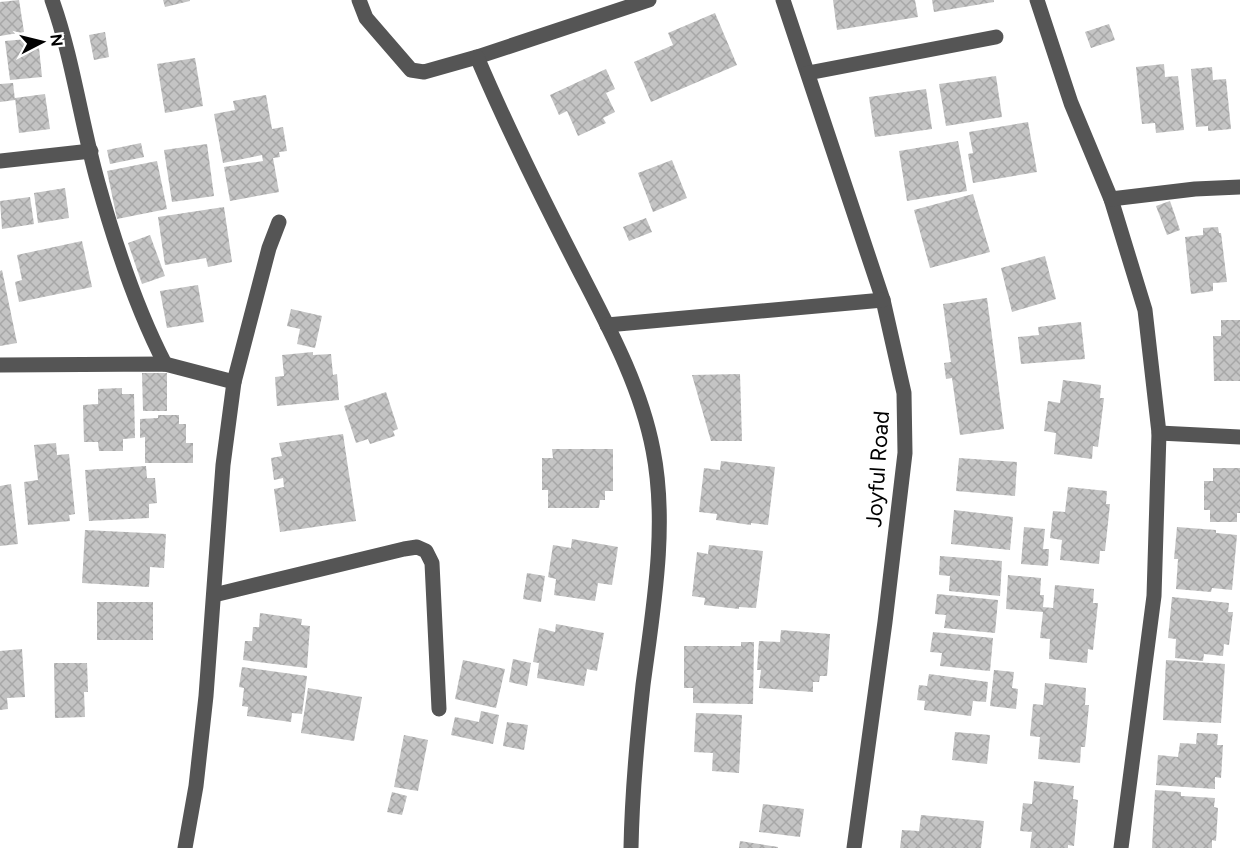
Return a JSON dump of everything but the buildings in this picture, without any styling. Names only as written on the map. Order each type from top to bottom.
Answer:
[{"type":"street","points":[[52,0],[98,182],[147,329],[165,364]]},
{"type":"street","points":[[359,0],[366,18],[411,70],[424,72],[477,57],[649,0]]},
{"type":"street","name":"Joyful Road","points":[[783,0],[883,300],[904,393],[905,453],[885,622],[854,848]]},
{"type":"street","points":[[1037,0],[1071,103],[1111,199],[1145,310],[1159,434],[1154,596],[1121,848]]},
{"type":"street","points":[[808,73],[996,37]]},
{"type":"street","points":[[477,57],[503,117],[608,325],[636,392],[653,450],[659,504],[656,571],[637,744],[631,848]]},
{"type":"street","points":[[0,161],[91,151]]},
{"type":"street","points":[[1111,199],[1195,189],[1240,187]]},
{"type":"street","points":[[185,848],[196,786],[205,707],[223,465],[234,382],[268,248],[279,222]]},
{"type":"street","points":[[608,325],[883,300]]},
{"type":"street","points":[[0,365],[165,364],[234,382]]},
{"type":"street","points":[[1159,434],[1240,437]]},
{"type":"street","points":[[213,595],[404,549],[417,548],[426,551],[432,563],[439,709]]}]
